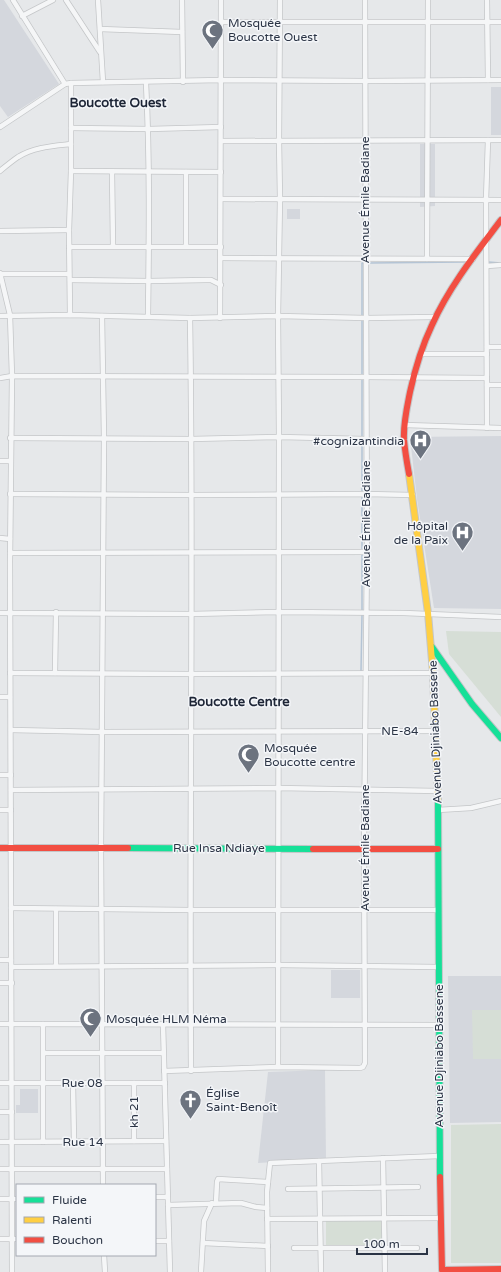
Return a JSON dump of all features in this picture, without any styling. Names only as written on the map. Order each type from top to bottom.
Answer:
[{"type":"main road","name":"Avenue Djiniabo Bassene","points":[[442,1271],[439,1156],[438,790],[434,673],[413,495],[406,456],[404,425],[413,378],[435,317],[486,239],[501,220]]},
{"type":"main road","points":[[432,647],[472,704],[501,738]]},
{"type":"main road","name":"Rue Insa Ndiaye","points":[[0,848],[438,849]]},
{"type":"main road","points":[[442,1271],[501,1269]]},
{"type":"street","points":[[13,0],[65,84]]},
{"type":"street","points":[[22,16],[53,0]]},
{"type":"street","points":[[66,0],[100,52]]},
{"type":"street","points":[[98,0],[103,82]]},
{"type":"street","points":[[182,0],[183,82]]},
{"type":"street","points":[[220,318],[221,0]]},
{"type":"street","points":[[164,1071],[278,1067],[278,257],[280,199],[280,0]]},
{"type":"street","name":"Avenue Émile Badiane","points":[[278,1067],[363,1067],[365,1063],[364,789],[365,613],[367,552],[364,140],[365,0]]},
{"type":"street","points":[[427,259],[428,0]]},
{"type":"street","points":[[488,0],[488,80]]},
{"type":"street","points":[[221,22],[501,22]]},
{"type":"street","points":[[100,29],[182,32]]},
{"type":"street","points":[[0,127],[65,84],[71,83],[146,83],[221,80],[501,80]]},
{"type":"street","points":[[70,315],[69,230],[71,83]]},
{"type":"street","points":[[146,83],[149,129],[148,316]]},
{"type":"street","points":[[71,128],[221,128]]},
{"type":"street","points":[[487,428],[486,200],[488,140]]},
{"type":"street","points":[[221,141],[501,140]]},
{"type":"street","points":[[0,171],[26,153],[38,149],[71,144]]},
{"type":"street","points":[[71,171],[221,172]]},
{"type":"street","points":[[112,172],[113,246]]},
{"type":"street","points":[[186,172],[186,246]]},
{"type":"street","points":[[221,199],[501,200]]},
{"type":"street","points":[[0,232],[69,230]]},
{"type":"street","points":[[69,246],[221,247]]},
{"type":"street","points":[[221,258],[278,257],[473,259]]},
{"type":"street","points":[[487,266],[501,265]]},
{"type":"street","points":[[12,1272],[10,438],[12,376],[10,316],[0,273],[69,274]]},
{"type":"street","points":[[70,280],[211,280],[221,285]]},
{"type":"street","points":[[0,316],[70,315],[190,318],[278,316],[366,318],[435,317]]},
{"type":"street","points":[[102,316],[104,377],[102,613],[103,1184]]},
{"type":"street","points":[[190,318],[191,1070]]},
{"type":"street","points":[[487,347],[501,347]]},
{"type":"street","points":[[421,354],[487,354]]},
{"type":"street","points":[[0,378],[12,376],[487,378]]},
{"type":"street","points":[[487,385],[501,385]]},
{"type":"street","points":[[404,425],[501,428]]},
{"type":"street","points":[[10,438],[191,439],[279,437],[366,439]]},
{"type":"street","points":[[0,461],[10,461]]},
{"type":"street","points":[[10,494],[413,495]]},
{"type":"street","points":[[0,538],[10,539]]},
{"type":"street","points":[[10,553],[367,552]]},
{"type":"street","points":[[0,612],[191,614],[278,612],[428,613],[501,617]]},
{"type":"street","points":[[55,673],[56,612]]},
{"type":"street","points":[[10,673],[434,673]]},
{"type":"street","points":[[0,697],[10,697]]},
{"type":"street","name":"NE-84","points":[[11,730],[103,732],[278,730],[436,731]]},
{"type":"street","points":[[0,775],[11,775]]},
{"type":"street","points":[[11,790],[191,788],[438,790]]},
{"type":"street","points":[[438,810],[471,808],[501,801]]},
{"type":"street","points":[[0,810],[11,810]]},
{"type":"street","points":[[11,908],[438,910]]},
{"type":"street","points":[[56,909],[56,966]]},
{"type":"street","points":[[0,960],[11,960]]},
{"type":"street","points":[[11,967],[438,967]]},
{"type":"street","points":[[0,983],[12,983]]},
{"type":"street","points":[[0,1024],[439,1025]]},
{"type":"street","points":[[43,1024],[43,1142]]},
{"type":"street","points":[[163,1024],[170,1272]]},
{"type":"street","points":[[44,1053],[163,1053]]},
{"type":"street","name":"Rue 08","points":[[0,1083],[165,1083]]},
{"type":"street","points":[[73,1083],[74,1142]]},
{"type":"street","name":"kh 21","points":[[134,1083],[134,1142]]},
{"type":"street","points":[[0,1112],[12,1112]]},
{"type":"street","name":"Rue 14","points":[[0,1142],[166,1141]]},
{"type":"street","points":[[268,1272],[267,1208],[269,1165],[271,1163],[439,1156]]},
{"type":"street","points":[[383,1158],[384,1272]]},
{"type":"street","points":[[319,1161],[321,1272]]},
{"type":"street","points":[[0,1169],[167,1169]]},
{"type":"street","points":[[201,1272],[204,1222],[214,1203],[216,1182],[218,1179],[268,1182]]},
{"type":"street","points":[[288,1189],[418,1187]]},
{"type":"street","points":[[156,1197],[167,1197]]},
{"type":"street","points":[[0,1199],[16,1199]]},
{"type":"street","points":[[168,1205],[241,1203],[267,1208]]},
{"type":"street","points":[[267,1219],[441,1218]]},
{"type":"street","points":[[0,1239],[16,1239]]},
{"type":"street","points":[[156,1241],[169,1241]]},
{"type":"street","points":[[203,1243],[268,1246]]},
{"type":"street","points":[[294,1248],[417,1248]]},
{"type":"street","points":[[104,1256],[105,1272]]},
{"type":"shaded area","points":[[0,0],[4,0],[59,84],[8,117],[0,106]]},
{"type":"shaded area","points":[[491,87],[501,87],[501,135],[491,135]]},
{"type":"shaded area","points":[[420,144],[435,144],[435,206],[420,207]]},
{"type":"shaded area","points":[[287,209],[300,209],[300,219],[287,219]]},
{"type":"shaded area","name":"Hôpital de la Paix","points":[[501,436],[501,609],[434,608],[417,499],[410,437]]},
{"type":"shaded area","points":[[446,631],[501,632],[501,717],[449,654]]},
{"type":"shaded area","points":[[331,970],[360,970],[360,998],[331,998]]},
{"type":"shaded area","points":[[448,976],[501,976],[501,1122],[450,1123]]},
{"type":"shaded area","points":[[472,1010],[501,1010],[501,1059],[473,1059]]},
{"type":"shaded area","points":[[325,1070],[326,1159],[258,1163],[268,1072]]},
{"type":"shaded area","points":[[20,1089],[38,1089],[38,1113],[16,1113],[16,1105],[20,1105]]},
{"type":"shaded area","points":[[501,1124],[501,1263],[451,1263],[451,1125]]},
{"type":"shaded area","points":[[326,1221],[383,1221],[383,1246],[326,1246]]},
{"type":"waterway","points":[[368,263],[464,262]]},
{"type":"waterway","points":[[488,262],[501,263]]},
{"type":"waterway","points":[[362,611],[362,263],[364,263]]},
{"type":"waterway","points":[[361,671],[362,614]]},
{"type":"traffic: fast","points":[[432,647],[472,704],[501,738]]},
{"type":"traffic: fast","points":[[438,800],[440,1177]]},
{"type":"traffic: fast","points":[[128,848],[313,849]]},
{"type":"traffic: slow","points":[[409,474],[428,613],[433,673],[438,800]]},
{"type":"traffic: jam","points":[[409,474],[404,440],[405,422],[412,383],[422,349],[428,333],[446,297],[501,220]]},
{"type":"traffic: jam","points":[[0,848],[128,848]]},
{"type":"traffic: jam","points":[[313,849],[438,849]]},
{"type":"traffic: jam","points":[[440,1177],[442,1270],[501,1269]]},
{"type":"place","name":"Mosquée Boucotte Ouest","points":[[213,50]]},
{"type":"place","name":"#cognizantindia","points":[[420,460]]},
{"type":"place","name":"Hôpital de la Paix","points":[[463,552]]},
{"type":"place","name":"Mosquée Boucotte centre","points":[[249,774]]},
{"type":"place","name":"Mosquée HLM Néma","points":[[90,1038]]},
{"type":"place","name":"Église Saint-Benoît","points":[[191,1120]]},
{"type":"district","name":"Boucotte Ouest","points":[[118,103]]},
{"type":"district","name":"Boucotte Centre","points":[[239,702]]}]
